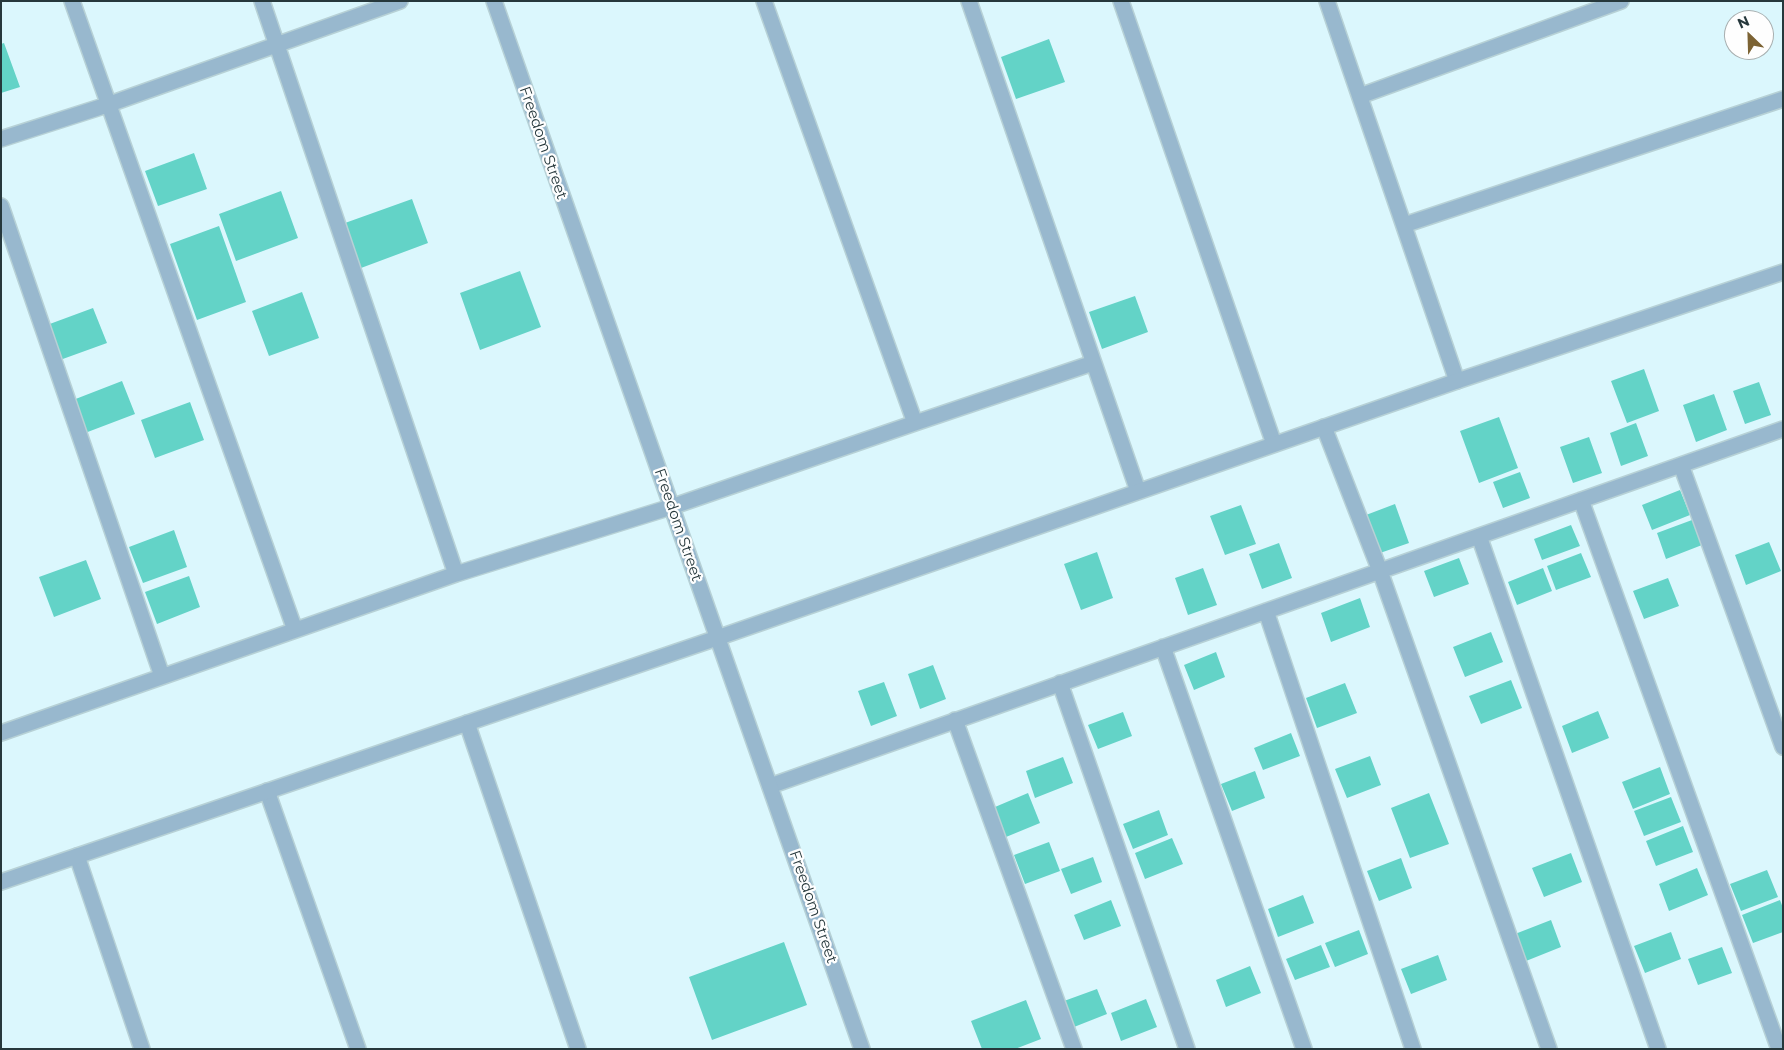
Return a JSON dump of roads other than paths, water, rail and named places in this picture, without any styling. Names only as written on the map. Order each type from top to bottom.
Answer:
[{"type":"street","points":[[72,1],[294,630]]},
{"type":"street","points":[[262,1],[456,574]]},
{"type":"street","points":[[1,139],[108,105],[400,1]]},
{"type":"street","name":"Freedom Street","points":[[494,1],[862,1049]]},
{"type":"street","points":[[764,1],[915,423]]},
{"type":"street","points":[[969,1],[1138,491]]},
{"type":"street","points":[[1121,1],[1274,444]]},
{"type":"street","points":[[1327,1],[1458,381]]},
{"type":"street","points":[[1360,96],[1621,1]]},
{"type":"street","points":[[1404,225],[1783,99]]},
{"type":"street","points":[[1,206],[162,676]]},
{"type":"street","points":[[1,882],[717,638],[1458,381],[1783,272]]},
{"type":"street","points":[[1,733],[456,574],[671,507],[1093,362]]},
{"type":"street","points":[[1324,427],[1380,571],[1549,1049]]},
{"type":"street","points":[[770,786],[1783,429]]},
{"type":"street","points":[[1680,465],[1783,747]]},
{"type":"street","points":[[1581,500],[1779,1049]]},
{"type":"street","points":[[1479,536],[1658,1049]]},
{"type":"street","points":[[1266,611],[1414,1049]]},
{"type":"street","points":[[1164,647],[1304,1049]]},
{"type":"street","points":[[1060,683],[1187,1049]]},
{"type":"street","points":[[955,720],[1074,1049]]},
{"type":"street","points":[[467,723],[578,1049]]},
{"type":"street","points":[[267,791],[358,1049]]},
{"type":"street","points":[[77,856],[142,1049]]}]
